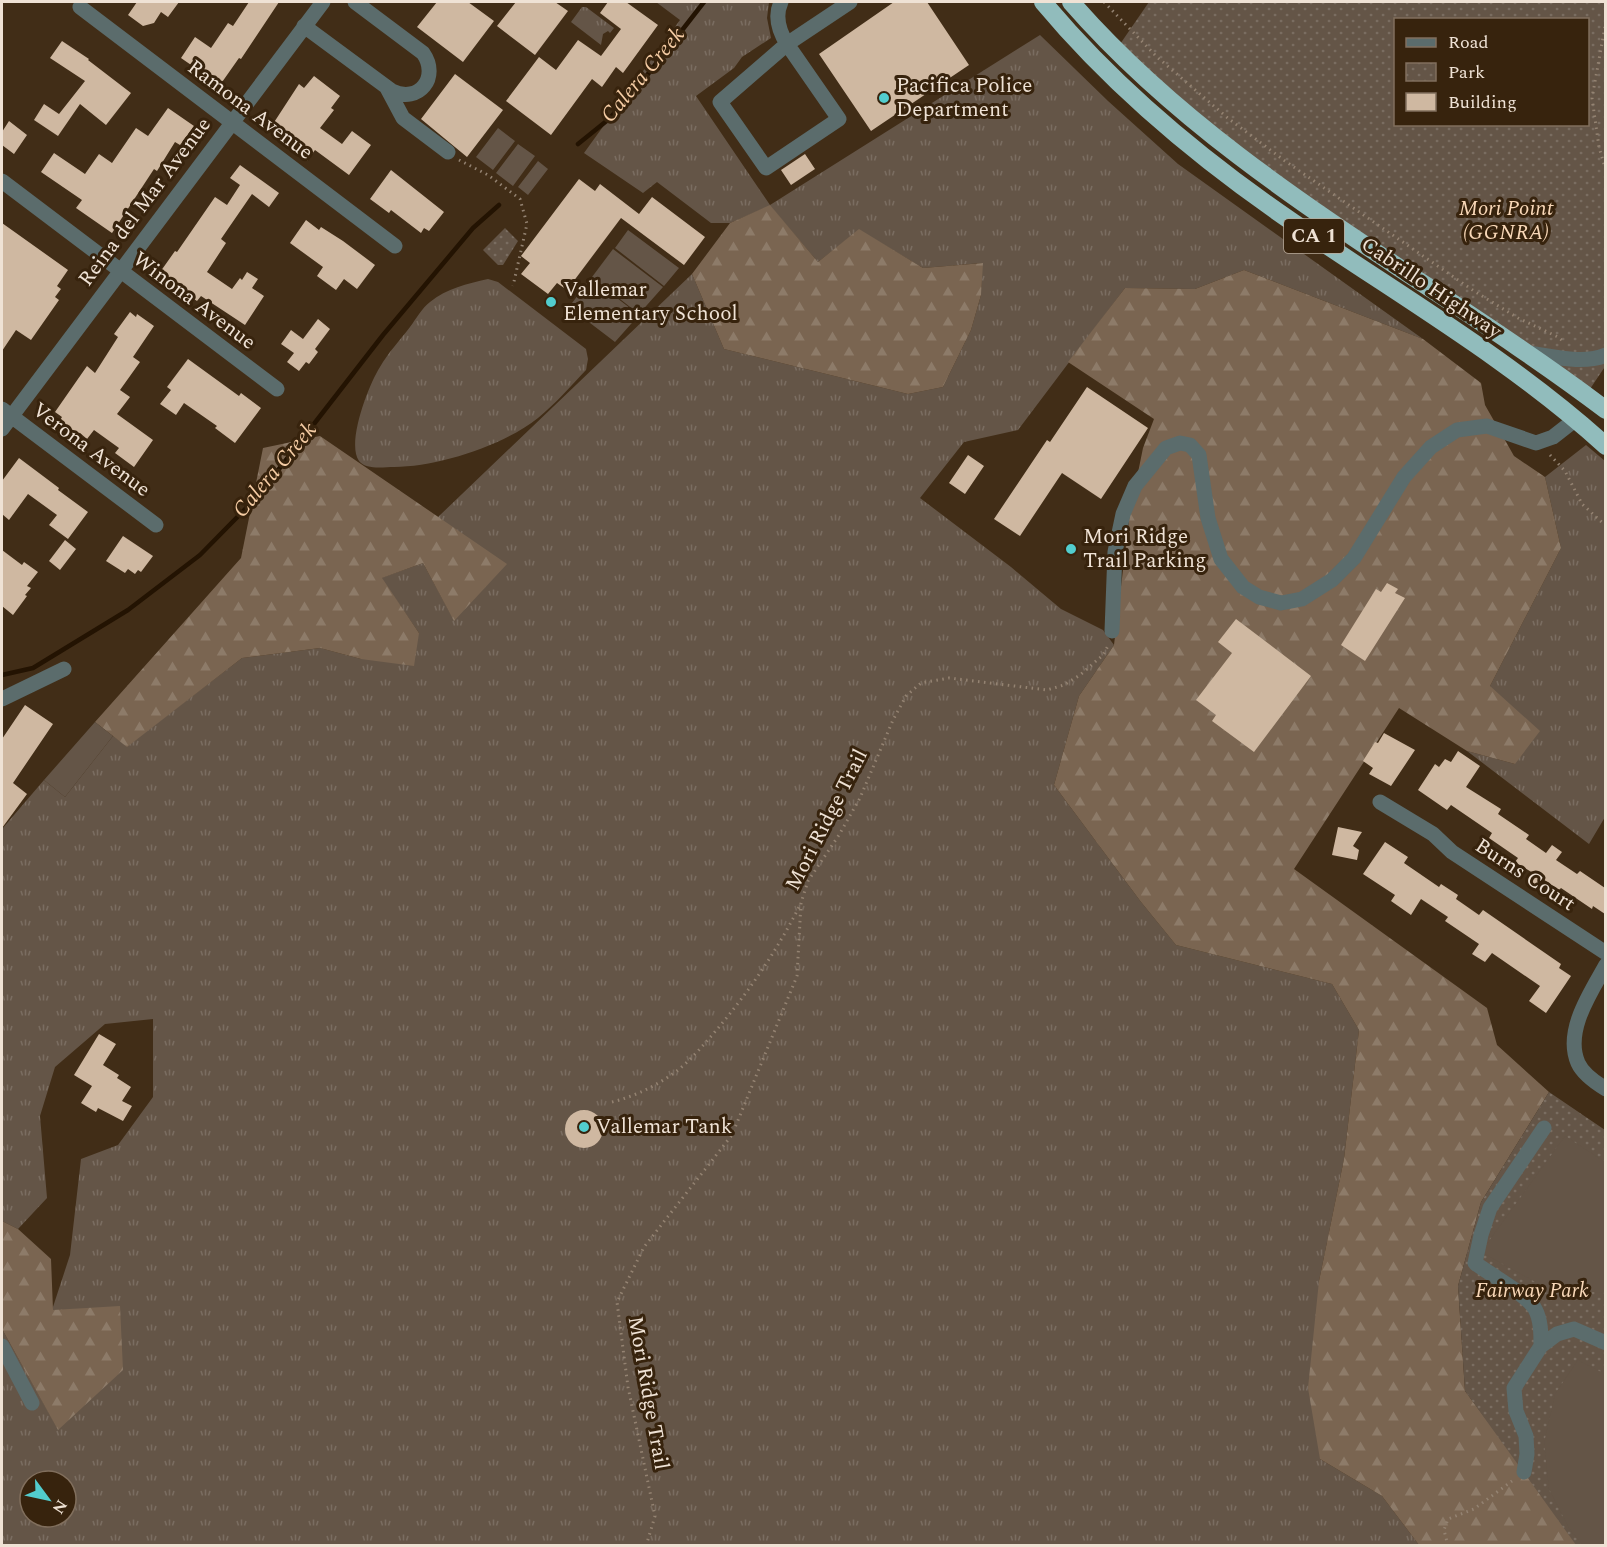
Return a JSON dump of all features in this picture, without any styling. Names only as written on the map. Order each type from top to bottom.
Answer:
[{"type":"highway","name":"Cabrillo Highway","points":[[1043,2],[1113,77],[1155,117],[1210,162],[1290,220],[1492,355],[1576,419],[1605,446]]},
{"type":"highway","name":"Cabrillo Highway","points":[[1071,2],[1153,85],[1239,156],[1302,201],[1529,353],[1605,410]]},
{"type":"street","name":"Reina del Mar Avenue","points":[[5,418],[120,271],[323,2]]},
{"type":"street","points":[[304,26],[387,88],[402,95],[413,94],[424,86],[429,74],[430,69],[423,53],[376,9],[355,2]]},
{"type":"street","points":[[782,2],[778,11],[778,30],[787,44],[839,119],[766,168],[720,102],[787,44],[850,2]]},
{"type":"street","name":"Ramona Avenue","points":[[80,7],[395,246]]},
{"type":"street","points":[[387,88],[403,118],[448,152]]},
{"type":"street","name":"Winona Avenue","points":[[2,181],[277,389]]},
{"type":"street","points":[[1529,353],[1570,358],[1605,355]]},
{"type":"street","name":"Verona Avenue","points":[[5,418],[156,525]]},
{"type":"street","points":[[1112,631],[1115,552],[1123,514],[1135,486],[1166,448],[1180,443],[1190,445],[1199,455],[1208,518],[1221,559],[1243,587],[1259,597],[1281,603],[1302,599],[1332,580],[1354,558],[1404,477],[1431,447],[1457,430],[1487,426],[1536,443],[1552,436],[1576,419]]},
{"type":"street","points":[[2,699],[64,669]]},
{"type":"street","name":"Burns Court","points":[[1380,802],[1433,834],[1452,852],[1605,953]]},
{"type":"street","points":[[1599,1085],[1578,1064],[1575,1032],[1587,998],[1605,965]]},
{"type":"street","points":[[1541,1346],[1541,1324],[1534,1306],[1475,1263],[1490,1208],[1544,1128]]},
{"type":"street","points":[[1524,1472],[1527,1454],[1526,1436],[1516,1411],[1514,1388],[1541,1346],[1557,1334],[1574,1329],[1605,1343]]},
{"type":"street","points":[[2,1346],[32,1403]]},
{"type":"path","points":[[1104,2],[1157,57],[1238,126],[1474,291],[1518,318],[1558,337],[1570,347]]},
{"type":"path","points":[[1605,21],[1592,98],[1605,171]]},
{"type":"path","points":[[448,152],[463,163],[488,175],[520,199],[527,224],[513,286]]},
{"type":"path","points":[[1536,443],[1565,471],[1582,504],[1605,526]]},
{"type":"path","name":"Mori Ridge Trail","points":[[646,1545],[655,1516],[628,1388],[617,1302],[644,1246],[732,1135],[797,976],[801,903],[808,881],[840,835],[860,798],[893,720],[906,696],[921,683],[950,678],[1047,690],[1064,685],[1080,675],[1103,655],[1111,639],[1112,631]]},
{"type":"path","points":[[612,1102],[628,1098],[654,1086],[678,1070],[697,1053],[738,1004],[783,940],[801,903]]},
{"type":"path","points":[[1448,1545],[1444,1530],[1448,1519],[1474,1509],[1524,1472]]},
{"type":"green space","points":[[656,2],[769,2],[767,18],[771,38],[742,57],[734,68],[696,96],[770,205],[1040,35],[1178,164],[1423,339],[1244,270],[1195,289],[1125,288],[1018,430],[964,442],[920,498],[1011,567],[1061,609],[1103,630],[1114,645],[1079,696],[1054,785],[1176,945],[1332,984],[1359,1030],[1344,1159],[1319,1281],[1320,1459],[1382,1496],[1419,1545],[2,1545],[2,1329],[58,1429],[52,1310],[70,1255],[81,1159],[118,1145],[153,1097],[153,1019],[105,1024],[55,1067],[40,1116],[47,1198],[18,1229],[2,1221],[2,829],[44,780],[65,797],[113,736],[127,746],[242,658],[320,648],[361,659],[419,633],[381,578],[423,563],[454,620],[438,517],[692,274],[724,349],[908,394],[943,387],[971,330],[981,295],[982,263],[923,268],[859,230],[818,262],[770,206],[730,223],[711,223],[657,182],[643,193],[584,153],[680,20]]},
{"type":"green space","name":"Mori Point (GGNRA)","points":[[1149,2],[1605,2],[1606,365],[1586,395],[1303,201],[1116,50]]},
{"type":"green space","points":[[582,7],[586,7],[614,28],[610,33],[608,31],[603,34],[601,45],[571,22]]},
{"type":"green space","points":[[498,128],[515,141],[493,170],[476,157]]},
{"type":"green space","points":[[518,144],[535,156],[513,186],[496,173]]},
{"type":"green space","points":[[538,161],[548,169],[528,195],[518,187]]},
{"type":"green space","points":[[770,205],[818,262],[859,229],[923,268],[983,263],[981,295],[971,330],[943,387],[908,394],[724,349],[692,274],[730,223]]},
{"type":"green space","points":[[505,228],[518,241],[503,265],[498,265],[483,250]]},
{"type":"green space","points":[[628,230],[679,268],[664,286],[615,248]]},
{"type":"green space","points":[[613,249],[663,287],[639,314],[592,277]]},
{"type":"green space","points":[[1244,270],[1423,339],[1481,383],[1485,405],[1514,456],[1545,477],[1561,548],[1490,686],[1540,731],[1515,764],[1467,751],[1399,708],[1294,869],[1487,1008],[1497,1045],[1549,1092],[1481,1202],[1458,1286],[1465,1391],[1580,1545],[1419,1545],[1382,1496],[1320,1459],[1308,1388],[1319,1281],[1344,1159],[1359,1030],[1332,984],[1176,945],[1054,785],[1079,696],[1114,645],[1130,512],[1143,448],[1154,419],[1068,362],[1125,288],[1195,289]]},
{"type":"green space","points":[[591,278],[639,315],[615,342],[569,307]]},
{"type":"green space","points":[[488,279],[498,282],[586,349],[588,359],[586,370],[538,418],[524,428],[488,446],[449,459],[411,466],[375,467],[362,464],[356,452],[355,441],[360,414],[375,375],[387,357],[430,302],[450,290]]},
{"type":"green space","points":[[320,436],[507,564],[454,621],[423,563],[382,578],[419,633],[414,666],[361,659],[320,648],[242,658],[127,747],[95,722],[241,558],[263,448]]},
{"type":"green space","points":[[1586,445],[1605,461],[1605,817],[1589,844],[1467,751],[1515,764],[1490,686],[1561,548],[1545,477]]},
{"type":"green space","points":[[95,722],[113,736],[65,797],[44,780]]},
{"type":"green space","name":"Fairway Park","points":[[1549,1092],[1605,1130],[1605,1545],[1576,1545],[1465,1391],[1458,1286],[1481,1202]]},
{"type":"green space","points":[[1565,1136],[1605,1162],[1605,1292],[1602,1293],[1541,1285],[1481,1252]]},
{"type":"green space","points":[[2,1221],[18,1229],[51,1259],[53,1310],[120,1306],[123,1370],[58,1430],[2,1329]]},
{"type":"green space","points":[[1578,1360],[1605,1374],[1605,1545],[1582,1545],[1569,1528],[1549,1489],[1544,1443],[1555,1394]]},
{"type":"building","points":[[137,2],[179,2],[168,17],[161,12],[154,23],[143,26],[128,15]]},
{"type":"building","points":[[249,2],[279,2],[241,59],[239,58],[220,85],[181,58],[195,37],[211,48],[228,23],[233,26]]},
{"type":"building","points":[[437,2],[468,2],[494,21],[463,62],[417,27]]},
{"type":"building","points":[[516,2],[555,2],[568,11],[535,55],[497,26]]},
{"type":"building","points":[[608,2],[626,2],[658,25],[623,73],[616,67],[602,87],[592,79],[551,135],[506,101],[539,57],[556,70],[578,40],[601,56],[621,29],[600,13]]},
{"type":"building","name":"Pacifica Police Department","points":[[894,2],[927,2],[969,65],[871,131],[819,54]]},
{"type":"building","points":[[62,41],[89,59],[131,93],[106,125],[80,104],[58,136],[34,120],[44,104],[59,114],[85,81],[50,58]]},
{"type":"building","points":[[455,74],[503,110],[467,157],[421,119]]},
{"type":"building","points":[[314,76],[340,96],[331,108],[334,110],[320,128],[342,144],[352,131],[371,145],[349,175],[315,150],[307,161],[296,152],[299,147],[271,127],[299,84],[304,88]]},
{"type":"building","points":[[168,108],[194,126],[180,145],[175,142],[157,171],[154,169],[112,233],[76,208],[82,200],[41,172],[54,153],[85,174],[99,154],[112,163],[136,128],[148,136]]},
{"type":"building","points":[[9,121],[27,135],[14,154],[2,145],[2,132]]},
{"type":"building","points":[[805,154],[815,169],[791,185],[781,170]]},
{"type":"building","points":[[240,165],[279,193],[269,207],[252,194],[221,239],[226,243],[207,272],[232,289],[247,272],[258,279],[252,288],[264,296],[245,325],[201,296],[197,301],[158,275],[215,197],[227,205],[240,185],[230,178]]},
{"type":"building","points":[[391,170],[444,212],[429,231],[424,228],[421,233],[391,210],[389,213],[370,199]]},
{"type":"building","points":[[579,179],[595,191],[600,184],[639,214],[652,197],[705,237],[684,265],[621,218],[567,290],[557,283],[548,294],[521,274],[530,263],[521,256]]},
{"type":"building","points":[[306,220],[319,230],[321,227],[343,241],[375,265],[357,289],[344,279],[336,290],[317,276],[323,267],[290,243]]},
{"type":"building","points":[[2,223],[68,270],[57,286],[61,289],[55,297],[59,300],[31,340],[16,330],[2,351]]},
{"type":"building","points":[[130,312],[154,326],[133,357],[140,362],[120,390],[130,397],[117,414],[153,440],[134,467],[115,453],[119,448],[94,430],[87,439],[80,433],[75,440],[56,427],[62,417],[55,412],[87,366],[95,373],[118,337],[114,334]]},
{"type":"building","points":[[318,319],[330,329],[315,349],[318,352],[309,364],[306,362],[299,371],[287,362],[294,353],[281,344],[291,330],[303,339]]},
{"type":"building","points":[[188,359],[239,396],[241,393],[261,408],[235,443],[215,428],[217,426],[184,403],[176,415],[160,404],[171,390],[167,387]]},
{"type":"building","points":[[1087,387],[1148,428],[1101,499],[1062,473],[1020,536],[994,519],[1047,440],[1050,442]]},
{"type":"building","points":[[968,455],[984,466],[965,494],[949,483]]},
{"type":"building","points":[[19,458],[88,512],[68,539],[49,525],[57,515],[28,494],[9,520],[2,514],[2,481]]},
{"type":"building","points":[[123,536],[153,556],[141,572],[138,570],[135,574],[128,569],[125,573],[106,561]]},
{"type":"building","points":[[65,540],[76,549],[60,570],[49,561]]},
{"type":"building","points":[[2,550],[22,565],[24,562],[38,572],[27,586],[31,588],[25,595],[27,596],[13,615],[2,606]]},
{"type":"building","points":[[1387,583],[1398,589],[1395,593],[1405,598],[1365,661],[1341,645],[1376,589],[1381,592]]},
{"type":"building","points":[[1236,619],[1311,676],[1254,752],[1212,721],[1216,715],[1196,700],[1232,653],[1218,642]]},
{"type":"building","points":[[25,705],[53,724],[13,783],[27,794],[2,828],[2,739]]},
{"type":"building","points":[[1384,733],[1415,750],[1391,786],[1369,774],[1373,768],[1363,761],[1375,742],[1378,743]]},
{"type":"building","points":[[1458,751],[1480,766],[1466,787],[1501,809],[1498,814],[1529,835],[1526,839],[1546,853],[1552,845],[1562,852],[1556,860],[1577,874],[1580,871],[1605,888],[1605,914],[1593,906],[1592,909],[1543,879],[1537,888],[1527,882],[1533,873],[1515,862],[1518,858],[1489,838],[1492,833],[1451,805],[1447,810],[1418,790],[1435,764],[1439,767],[1445,759],[1451,762]]},
{"type":"building","points":[[1338,827],[1362,832],[1353,846],[1359,850],[1357,860],[1332,855]]},
{"type":"building","points":[[1385,842],[1408,857],[1404,863],[1439,887],[1441,884],[1458,895],[1456,899],[1479,915],[1483,910],[1561,964],[1559,968],[1571,976],[1546,1013],[1529,1001],[1540,986],[1492,953],[1485,962],[1472,954],[1479,944],[1445,921],[1448,917],[1421,899],[1411,915],[1391,901],[1395,895],[1363,874]]},
{"type":"building","points":[[99,1034],[116,1044],[103,1065],[119,1075],[117,1078],[131,1087],[122,1101],[132,1106],[123,1121],[98,1108],[96,1112],[81,1103],[92,1086],[74,1075]]},
{"type":"building","name":"Vallemar Tank","points":[[584,1110],[597,1116],[603,1129],[597,1142],[584,1148],[571,1142],[565,1129],[571,1116]]},
{"type":"waterway","name":"Calera Creek","points":[[578,144],[609,119],[641,83],[704,2]]},
{"type":"waterway","name":"Calera Creek","points":[[2,675],[33,668],[128,610],[200,555],[258,496],[383,335],[473,228],[499,205]]},
{"type":"place","name":"Pacifica Police Department","points":[[884,98]]},
{"type":"place","name":"Vallemar Elementary School","points":[[551,302]]},
{"type":"place","name":"Mori Ridge Trail Parking","points":[[1071,549]]},
{"type":"place","name":"Vallemar Tank","points":[[584,1127]]}]
